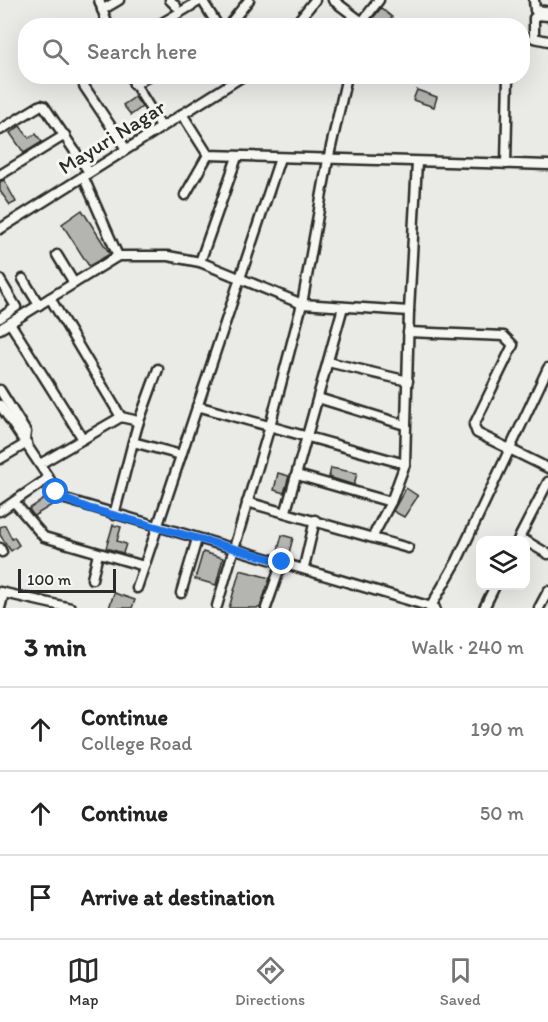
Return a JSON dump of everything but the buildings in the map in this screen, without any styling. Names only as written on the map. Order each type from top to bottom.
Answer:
[{"type":"street","points":[[99,0],[105,18]]},
{"type":"street","points":[[102,10],[119,0]]},
{"type":"street","points":[[171,18],[202,0],[213,18]]},
{"type":"street","points":[[234,18],[249,0]]},
{"type":"street","points":[[300,18],[315,0]]},
{"type":"street","points":[[333,0],[354,18]]},
{"type":"street","points":[[366,18],[379,0]]},
{"type":"street","points":[[534,0],[535,10],[548,14]]},
{"type":"street","points":[[548,14],[537,15],[534,18],[535,40],[548,41]]},
{"type":"street","name":"Mayuri Nagar","points":[[0,229],[230,84]]},
{"type":"street","points":[[217,606],[270,426],[302,304],[327,160],[345,84]]},
{"type":"street","points":[[506,164],[508,84]]},
{"type":"street","points":[[134,85],[161,126]]},
{"type":"street","points":[[84,86],[126,149]]},
{"type":"street","points":[[0,130],[41,105],[46,108],[65,135],[86,174],[118,256]]},
{"type":"street","points":[[182,114],[208,155]]},
{"type":"street","points":[[0,175],[65,135]]},
{"type":"street","points":[[208,155],[548,165]]},
{"type":"street","points":[[184,195],[208,155]]},
{"type":"street","points":[[200,262],[237,157]]},
{"type":"street","points":[[137,588],[280,158]]},
{"type":"street","points":[[374,536],[391,502],[405,464],[408,332],[417,162]]},
{"type":"street","points":[[57,255],[74,283]]},
{"type":"street","points":[[0,329],[118,256],[168,256],[200,262],[302,304],[409,310]]},
{"type":"street","points":[[22,279],[39,305]]},
{"type":"street","points":[[0,280],[16,307],[0,318]]},
{"type":"street","points":[[50,298],[121,417]]},
{"type":"street","points":[[286,512],[343,307]]},
{"type":"street","points":[[10,323],[83,439]]},
{"type":"street","points":[[408,332],[504,336],[513,345],[474,424],[477,433],[548,468]]},
{"type":"street","points":[[328,362],[408,381]]},
{"type":"street","points":[[0,405],[19,436],[26,441],[47,479],[62,498],[233,549],[304,567],[432,607],[511,450],[548,368]]},
{"type":"street","points":[[114,515],[138,424],[158,369]]},
{"type":"street","points":[[0,390],[26,432],[26,441]]},
{"type":"street","points":[[318,398],[405,425]]},
{"type":"street","points":[[197,406],[405,464]]},
{"type":"street","points":[[40,464],[121,417],[134,420],[138,424]]},
{"type":"street","points":[[0,459],[26,441]]},
{"type":"street","points":[[134,442],[181,455]]},
{"type":"street","points":[[297,475],[391,502]]},
{"type":"street","points":[[0,511],[47,479]]},
{"type":"street","points":[[524,536],[548,482]]},
{"type":"street","points":[[14,502],[45,537],[144,566]]},
{"type":"street","points":[[247,502],[374,536],[408,548]]},
{"type":"street","points":[[304,567],[315,520]]},
{"type":"street","points":[[181,593],[197,538]]},
{"type":"street","points":[[530,544],[548,554]]},
{"type":"street","points":[[92,579],[99,554]]},
{"type":"street","points":[[266,608],[282,562]]},
{"type":"street","points":[[484,608],[493,590]]},
{"type":"street","points":[[543,606],[548,591]]},
{"type":"street","points":[[0,608],[2,592],[50,606],[71,608]]},
{"type":"route","points":[[56,492],[62,498],[88,508],[282,562]]}]
